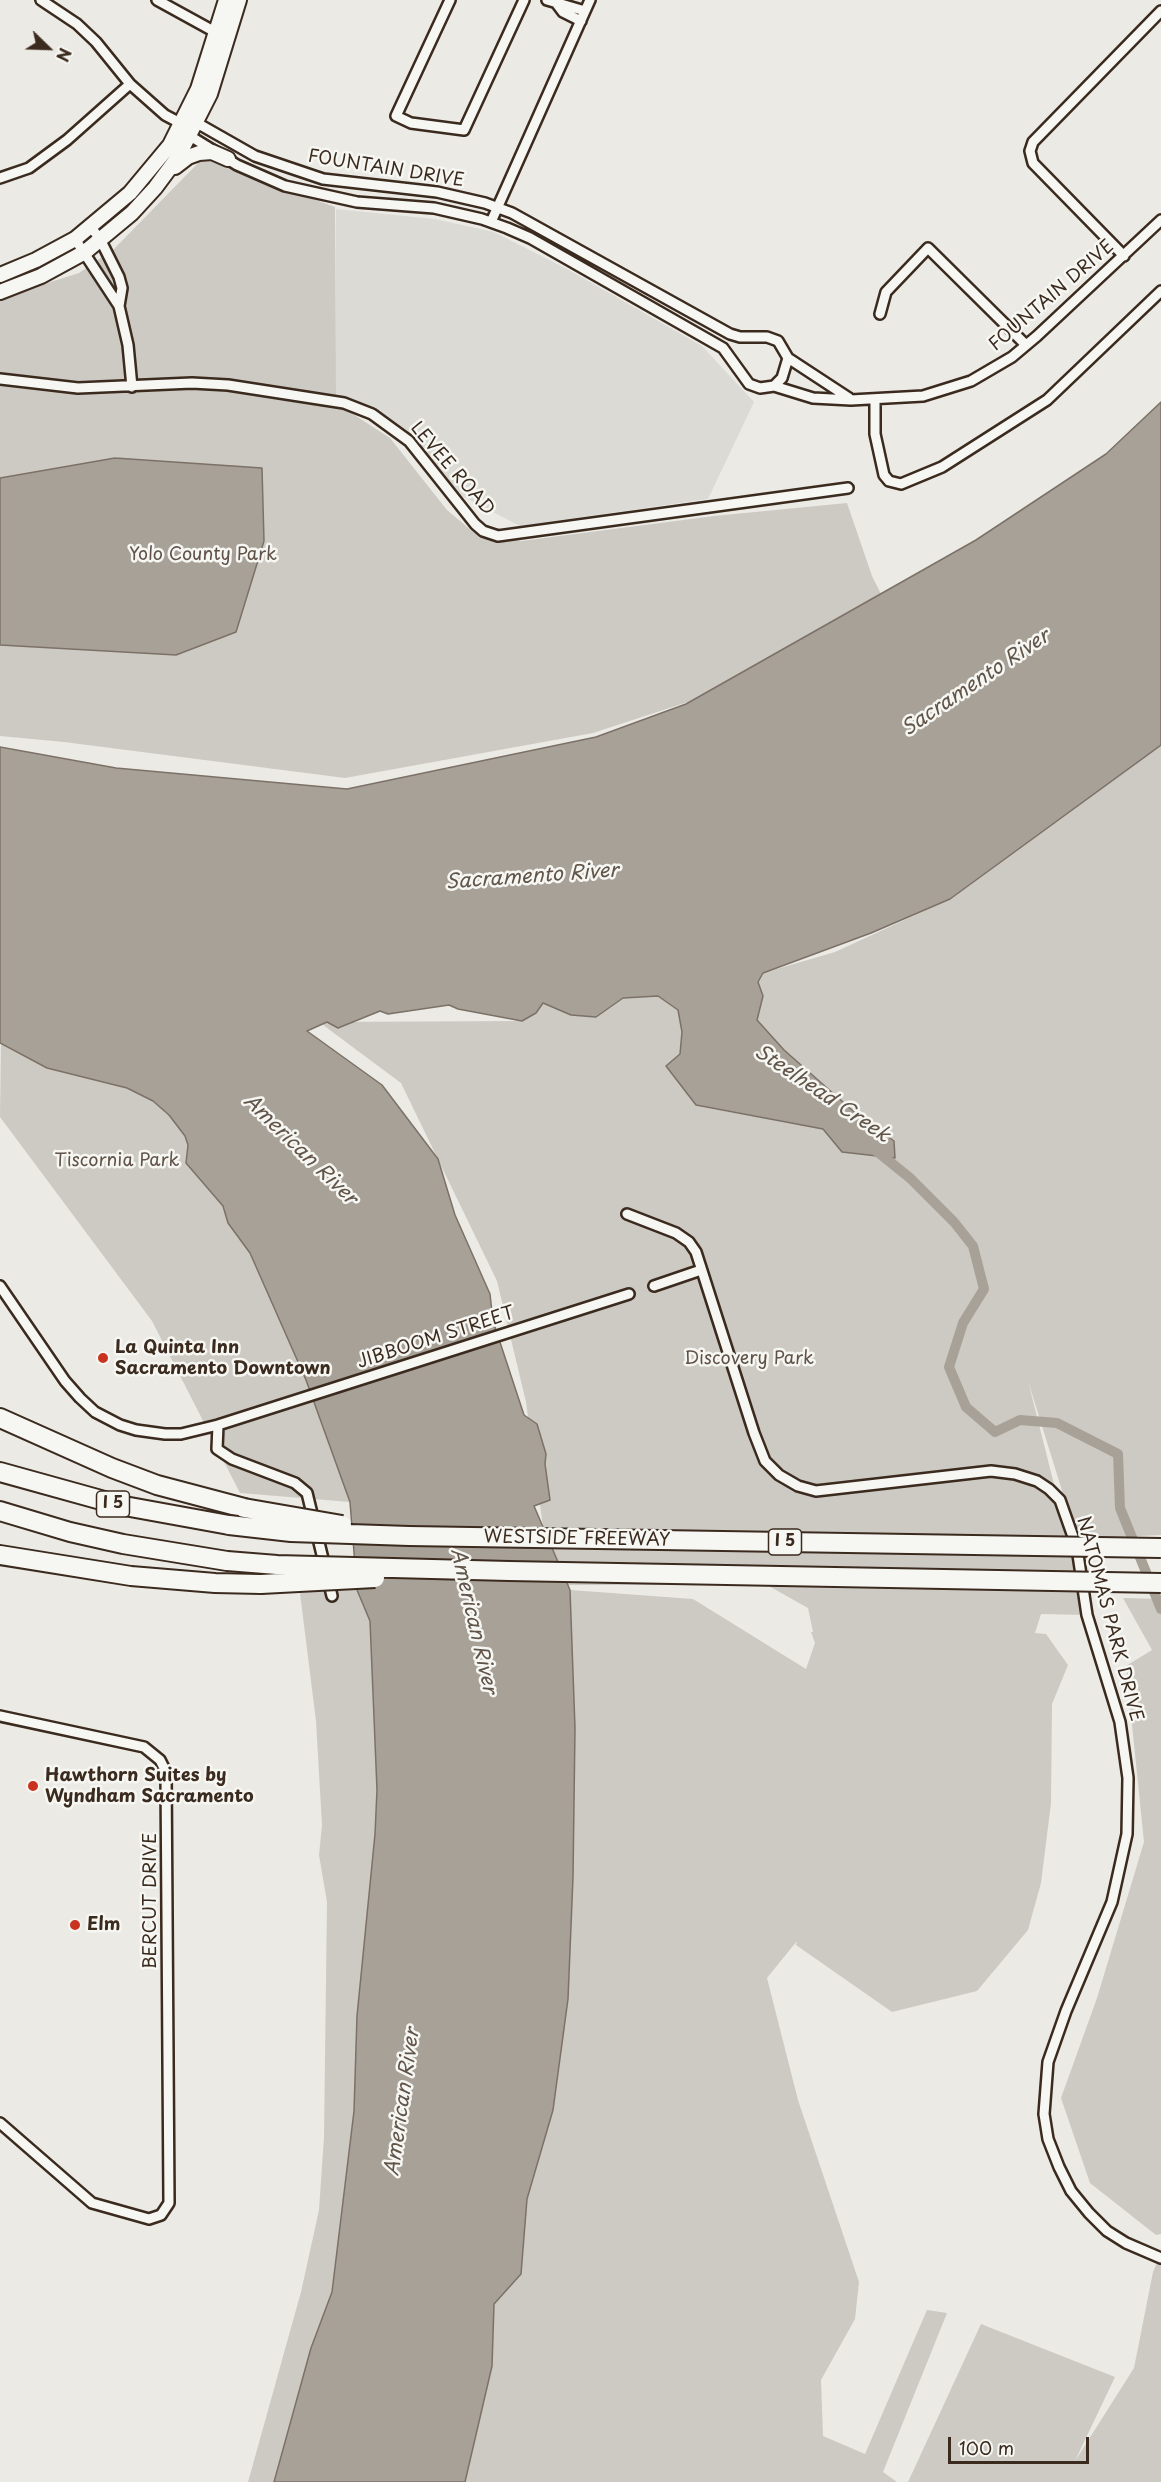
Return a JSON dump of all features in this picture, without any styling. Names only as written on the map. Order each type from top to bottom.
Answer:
[{"type":"highway","points":[[0,1418],[112,1468],[157,1485],[244,1508],[409,1536]]},
{"type":"highway","name":"WESTSIDE FREEWAY","points":[[0,1472],[119,1505],[230,1525],[291,1532],[409,1536],[1161,1548]]},
{"type":"highway","name":"WESTSIDE FREEWAY","points":[[0,1510],[70,1532],[123,1544],[226,1561],[277,1565],[1161,1583]]},
{"type":"highway","points":[[0,1555],[131,1576],[215,1583],[261,1584],[509,1571]]},
{"type":"street","points":[[41,0],[77,24],[96,42],[130,84],[165,115],[190,128]]},
{"type":"street","points":[[157,0],[175,4],[217,33]]},
{"type":"street","points":[[0,275],[36,260],[75,239],[130,194],[170,146],[190,128],[198,89],[226,0]]},
{"type":"street","points":[[166,174],[223,58],[239,0]]},
{"type":"street","points":[[450,0],[396,116],[411,123],[464,130],[524,0]]},
{"type":"street","points":[[491,222],[590,0]]},
{"type":"street","points":[[552,2],[566,4],[583,16]]},
{"type":"street","points":[[1124,256],[1034,163],[1030,151],[1033,142],[1161,11]]},
{"type":"street","points":[[0,178],[29,168],[67,140],[130,84]]},
{"type":"street","name":"FOUNTAIN DRIVE","points":[[190,128],[228,159],[258,175],[319,195],[357,202],[434,208],[491,222],[530,238],[723,348],[749,384],[760,388],[774,386],[813,398],[851,400],[923,396],[950,389],[992,370],[1026,345],[1161,220]]},
{"type":"street","name":"FOUNTAIN DRIVE","points":[[190,128],[255,156],[323,179],[437,192],[497,207],[538,225],[730,334],[740,337],[768,337],[778,341],[788,358],[851,400]]},
{"type":"street","points":[[0,292],[41,276],[86,252],[132,213],[166,174],[188,157],[212,152],[228,159]]},
{"type":"street","points":[[90,226],[119,277],[122,288],[119,306]]},
{"type":"street","points":[[75,239],[86,252],[119,306],[128,345],[132,387]]},
{"type":"street","points":[[880,314],[886,292],[928,248],[1026,345]]},
{"type":"street","points":[[875,399],[875,434],[884,475],[889,481],[901,484],[942,466],[1047,400],[1161,291]]},
{"type":"street","points":[[774,386],[782,378],[788,358]]},
{"type":"street","name":"LEVEE ROAD","points":[[0,379],[78,388],[192,383],[255,388],[344,403],[372,414],[409,441],[475,524],[483,531],[498,536],[848,488]]},
{"type":"street","name":"NATOMAS PARK DRIVE","points":[[627,1214],[676,1233],[690,1242],[696,1252],[754,1433],[765,1461],[779,1475],[798,1486],[816,1491],[991,1471],[1015,1474],[1037,1481],[1060,1500],[1077,1548],[1088,1615],[1120,1722],[1128,1778],[1126,1834],[1112,1902],[1066,2011],[1048,2062],[1044,2114],[1048,2139],[1071,2191],[1107,2231],[1126,2243],[1161,2258]]},
{"type":"street","points":[[654,1286],[701,1270]]},
{"type":"street","name":"JIBBOOM STREET","points":[[0,1286],[65,1381],[95,1412],[120,1425],[154,1433],[181,1434],[218,1425],[629,1294]]},
{"type":"street","points":[[218,1425],[217,1440],[223,1446],[224,1454],[303,1488],[309,1502],[332,1596]]},
{"type":"street","name":"BERCUT DRIVE","points":[[0,1716],[144,1747],[160,1760],[166,1772],[170,2196],[165,2211],[149,2219],[92,2203],[0,2123]]},
{"type":"shaded area","points":[[336,209],[435,219],[494,232],[569,270],[702,346],[754,402],[708,499],[520,526],[452,491],[404,433],[335,395]]},
{"type":"green space","name":"Yolo County Park","points":[[203,158],[335,207],[336,403],[390,438],[447,510],[479,537],[521,541],[714,516],[847,503],[872,576],[883,598],[694,700],[593,733],[345,778],[0,736],[0,298],[79,273],[114,249]]},
{"type":"green space","name":"Discovery Park","points":[[1161,744],[1161,1535],[1077,1539],[1028,1381],[1087,1615],[1041,1614],[1035,1633],[1046,1634],[1068,1665],[1052,1704],[1051,1803],[1041,1883],[1028,1930],[977,1991],[892,2012],[796,1945],[797,1941],[767,1978],[798,2100],[859,2282],[855,2319],[821,2380],[823,2436],[865,2454],[927,2310],[947,2313],[883,2472],[897,2482],[465,2482],[492,2366],[494,2304],[521,2274],[527,2199],[553,2110],[568,1999],[575,1728],[570,1590],[693,1599],[806,1669],[815,1643],[808,1608],[767,1585],[551,1585],[526,1402],[497,1281],[401,1083],[319,1022],[522,1021],[543,1003],[571,1015],[596,1017],[623,998],[658,996],[678,1010],[682,1032],[680,1054],[703,1107],[823,1129],[842,1152],[894,1158],[894,1141],[852,1110],[784,1050],[757,1020],[763,996],[758,982],[763,973],[835,952],[950,899]]},
{"type":"green space","name":"Tiscornia Park","points":[[1,1043],[47,1068],[127,1088],[153,1101],[169,1115],[185,1136],[188,1145],[186,1163],[223,1206],[233,1230],[250,1253],[306,1380],[350,1502],[240,1493],[152,1321],[0,1117]]},
{"type":"green space","points":[[331,1589],[357,1590],[370,1621],[377,1790],[375,1834],[357,2016],[354,2111],[332,2292],[311,2348],[274,2482],[248,2482],[301,2292],[319,2210],[324,2137],[327,1902],[319,1855],[322,1825],[316,1721],[300,1593]]},
{"type":"green space","points":[[1123,1598],[1161,1599],[1161,2234],[1156,2235],[1090,2183],[1061,2098],[1097,1998],[1144,1842],[1126,1666],[1152,1650]]},
{"type":"green space","points":[[1161,2253],[1161,2482],[908,2482],[981,2324],[1115,2377],[1075,2461],[1134,2368],[1153,2272]]},
{"type":"water","points":[[1161,402],[1161,745],[950,899],[871,933],[763,973],[758,982],[763,996],[757,1020],[784,1050],[852,1110],[894,1141],[895,1158],[842,1152],[823,1129],[696,1105],[666,1066],[680,1054],[682,1032],[678,1010],[658,996],[623,998],[596,1017],[571,1015],[543,1003],[536,1013],[522,1021],[458,1009],[449,1005],[388,1014],[380,1011],[338,1028],[327,1022],[307,1031],[382,1085],[438,1159],[455,1215],[490,1294],[493,1321],[524,1415],[537,1424],[546,1454],[545,1464],[550,1500],[534,1506],[570,1590],[575,1728],[573,1877],[568,1999],[553,2110],[527,2199],[521,2274],[494,2304],[492,2366],[465,2482],[274,2482],[311,2348],[332,2292],[354,2111],[357,2016],[375,1834],[377,1790],[370,1621],[357,1590],[350,1502],[306,1380],[250,1253],[228,1223],[223,1206],[186,1163],[188,1145],[185,1136],[169,1115],[153,1101],[127,1088],[47,1068],[0,1043],[0,747],[116,768],[347,789],[596,737],[686,704],[976,540],[1106,454]]},
{"type":"water","points":[[115,458],[262,468],[264,541],[236,632],[176,655],[0,645],[0,478]]},
{"type":"waterway","name":"Steelhead Creek","points":[[874,1149],[910,1178],[954,1222],[973,1246],[984,1289],[963,1323],[949,1367],[966,1407],[995,1432],[1020,1420],[1057,1423],[1118,1454],[1120,1508],[1161,1609]]},
{"type":"place","name":"La Quinta Inn Sacramento Downtown","points":[[103,1358]]},
{"type":"place","name":"Hawthorn Suites by Wyndham Sacramento","points":[[33,1786]]},
{"type":"place","name":"Elm","points":[[75,1925]]},
{"type":"water label","name":"Sacramento River","points":[[976,683]]},
{"type":"water label","name":"Sacramento River","points":[[532,877]]},
{"type":"water label","name":"American River","points":[[300,1150]]},
{"type":"water label","name":"American River","points":[[473,1621]]},
{"type":"water label","name":"American River","points":[[403,2102]]}]
